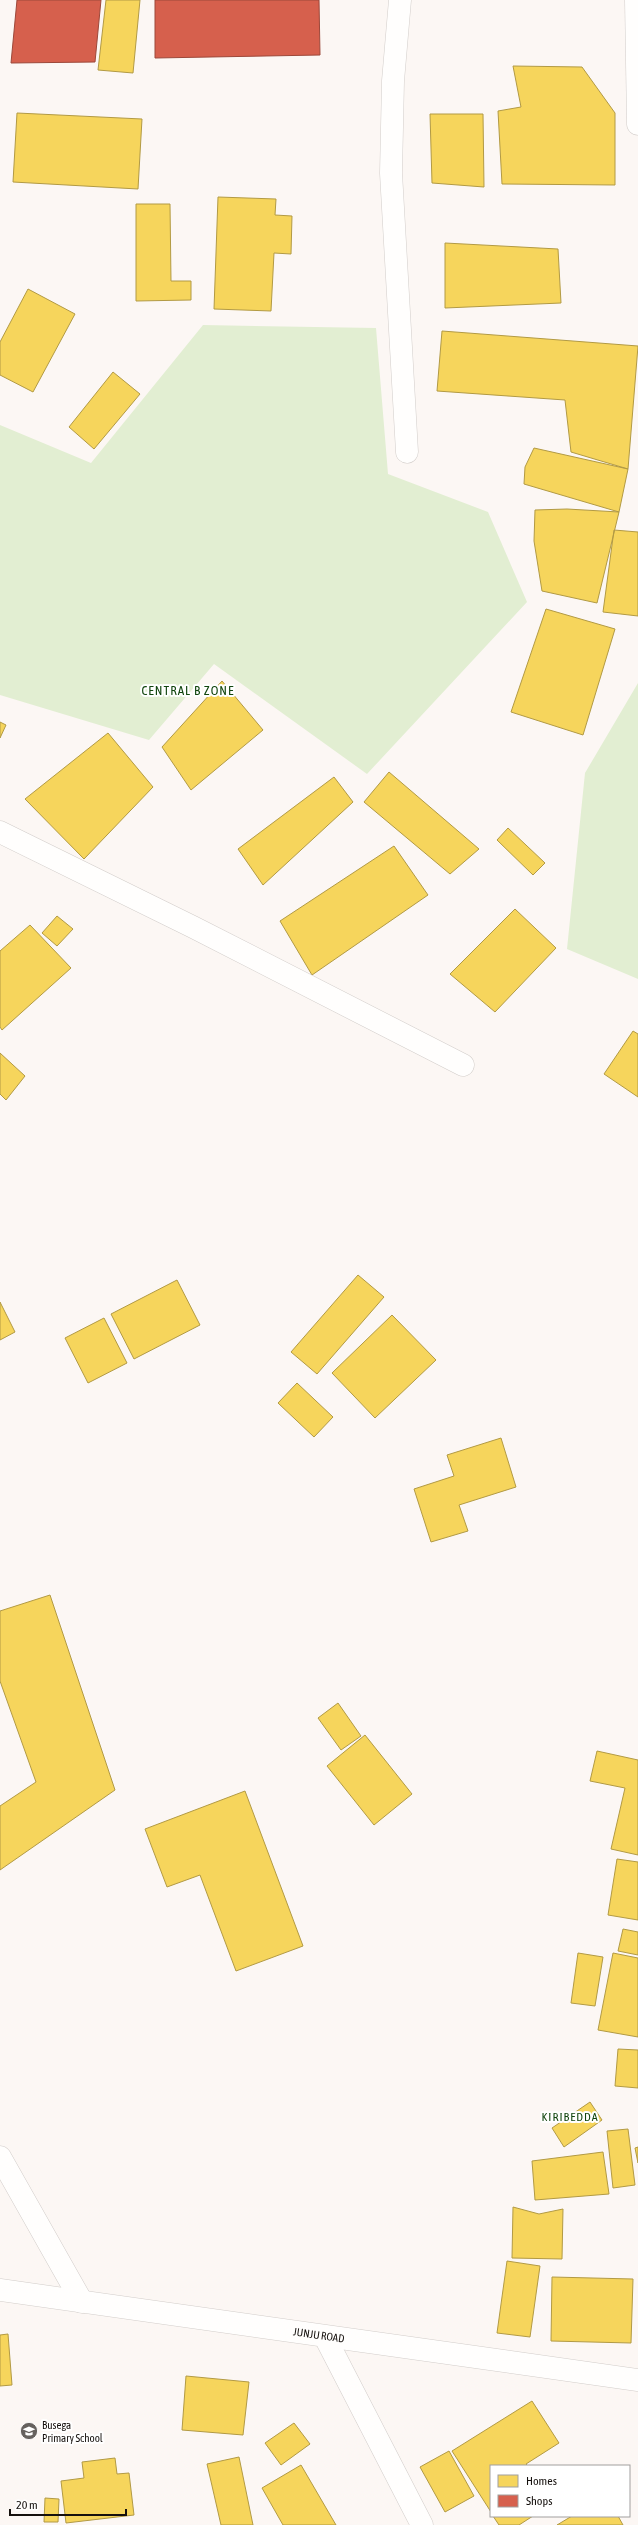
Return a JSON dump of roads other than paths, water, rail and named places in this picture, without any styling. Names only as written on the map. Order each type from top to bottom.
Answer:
[{"type":"street","points":[[400,0],[393,81],[391,173],[406,452]]},
{"type":"street","points":[[636,0],[638,124]]},
{"type":"street","points":[[0,832],[193,927],[463,1065]]},
{"type":"street","points":[[0,2157],[82,2302]]},
{"type":"street","name":"JUNJU ROAD","points":[[0,2290],[638,2380]]},
{"type":"street","points":[[325,2337],[422,2525]]},
{"type":"place","name":"Busega Primary School","points":[[29,2431]]},
{"type":"district","name":"CENTRAL B ZONE","points":[[188,690]]},
{"type":"district","name":"KIRIBEDDA","points":[[570,2117]]}]
